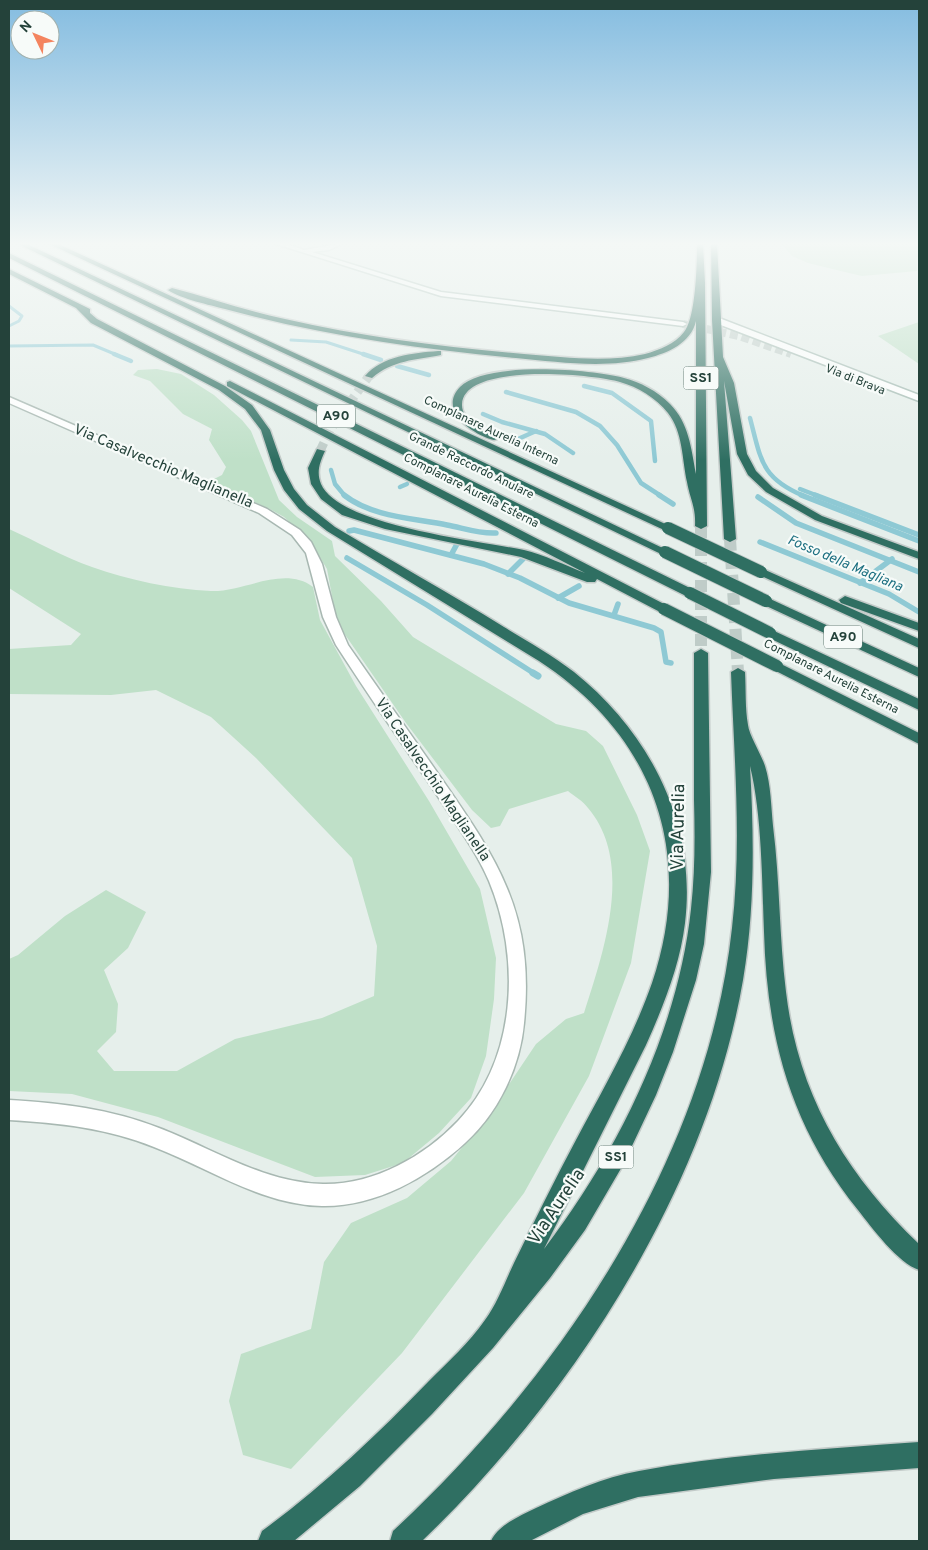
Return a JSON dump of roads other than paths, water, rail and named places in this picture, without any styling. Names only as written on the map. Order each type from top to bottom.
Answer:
[{"type":"highway","points":[[88,315],[94,321],[209,381],[244,403],[263,424],[280,473],[289,491],[302,507],[333,530],[491,624],[570,675],[606,708],[627,733],[648,764],[660,789],[672,825],[679,884],[676,923],[666,965],[634,1048],[495,1327]]},
{"type":"highway","name":"Complanare Aurelia Esterna","points":[[95,315],[919,739]]},
{"type":"highway","name":"Grande Raccordo Anulare","points":[[131,315],[919,705]]},
{"type":"highway","name":"Grande Raccordo Anulare","points":[[170,315],[919,673]]},
{"type":"highway","name":"Complanare Aurelia Interna","points":[[206,315],[919,644]]},
{"type":"highway","points":[[256,315],[347,334],[481,352],[586,361],[620,359],[650,354],[676,343],[688,332],[693,315]]},
{"type":"highway","name":"SS1","points":[[701,315],[701,526]]},
{"type":"highway","name":"SS1","points":[[716,315],[730,539]]},
{"type":"highway","points":[[369,376],[378,369],[411,356],[446,352],[481,352]]},
{"type":"highway","points":[[719,358],[732,387],[741,454],[756,479],[779,497],[809,514],[919,556]]},
{"type":"highway","points":[[643,517],[600,488],[472,425],[464,419],[457,408],[457,402],[461,393],[467,387],[485,378],[543,370],[599,374],[637,385],[661,400],[678,418],[685,436],[691,485],[701,508]]},
{"type":"highway","points":[[320,452],[313,468],[316,484],[325,497],[346,513],[385,526],[524,554],[645,598]]},
{"type":"highway","points":[[789,585],[839,598],[919,627]]},
{"type":"highway","name":"Via Aurelia","points":[[272,1541],[345,1481],[460,1367],[558,1250],[578,1221],[612,1162],[654,1073],[682,994],[695,944],[700,897],[703,832],[701,653]]},
{"type":"highway","points":[[403,1541],[492,1450],[550,1379],[576,1341],[633,1249],[662,1195],[704,1093],[728,1008],[740,933],[746,836],[738,672]]},
{"type":"highway","points":[[740,722],[753,752],[762,787],[777,989],[786,1048],[794,1074],[817,1130],[846,1178],[879,1219],[919,1259]]},
{"type":"highway","points":[[505,1541],[539,1521],[579,1502],[638,1484],[774,1466],[919,1455]]},
{"type":"street","points":[[612,315],[683,324]]},
{"type":"street","points":[[716,320],[919,398]]},
{"type":"street","name":"Via di Brava","points":[[792,354],[919,405]]},
{"type":"street","name":"Via Casalvecchio Maglianella","points":[[9,400],[263,511],[284,522],[308,543],[315,556],[328,615],[342,646],[465,824],[497,881],[516,949],[517,973],[515,1032],[508,1059],[492,1095],[478,1115],[455,1139],[424,1162],[402,1175],[354,1191],[323,1195],[270,1185],[123,1126],[62,1113],[9,1110]]},
{"type":"waterway","name":"Fosso della Magliana","points":[[9,326],[19,321],[21,315]]},
{"type":"waterway","name":"Fosso della Magliana","points":[[291,340],[326,342],[366,355]]},
{"type":"waterway","name":"Fosso della Magliana","points":[[9,346],[93,345],[117,355]]},
{"type":"waterway","name":"Fosso della Magliana","points":[[114,354],[131,361]]},
{"type":"waterway","name":"Fosso della Magliana","points":[[366,355],[381,360]]},
{"type":"waterway","name":"Fosso della Magliana","points":[[397,366],[429,375]]},
{"type":"waterway","points":[[584,386],[612,393],[651,421],[655,461]]},
{"type":"waterway","name":"Fosso della Magliana","points":[[506,392],[576,412],[600,426],[617,445],[641,483],[661,496]]},
{"type":"waterway","points":[[483,414],[502,422],[535,431]]},
{"type":"waterway","points":[[750,418],[765,466],[779,482],[804,496]]},
{"type":"waterway","points":[[518,439],[535,431]]},
{"type":"waterway","points":[[535,431],[545,434],[573,453]]},
{"type":"waterway","points":[[331,470],[335,484],[344,495]]},
{"type":"waterway","points":[[400,487],[407,484]]},
{"type":"waterway","points":[[800,489],[818,496]]},
{"type":"waterway","points":[[344,495],[367,508],[393,516],[477,532],[496,533]]},
{"type":"waterway","name":"Fosso della Magliana","points":[[659,495],[673,504]]},
{"type":"waterway","points":[[801,495],[919,541]]},
{"type":"waterway","points":[[815,495],[919,535]]},
{"type":"waterway","points":[[758,497],[796,523],[890,560]]},
{"type":"waterway","points":[[349,531],[354,530],[484,564],[508,574]]},
{"type":"waterway","name":"Fosso della Magliana","points":[[760,542],[861,583]]},
{"type":"waterway","points":[[451,555],[457,544]]},
{"type":"waterway","points":[[347,558],[427,605],[535,674]]},
{"type":"waterway","points":[[508,574],[523,559]]},
{"type":"waterway","points":[[861,583],[890,560]]},
{"type":"waterway","points":[[890,560],[919,572]]},
{"type":"waterway","points":[[508,574],[559,598]]},
{"type":"waterway","name":"Fosso della Magliana","points":[[861,583],[889,594],[919,612]]},
{"type":"waterway","points":[[559,598],[579,586]]},
{"type":"waterway","points":[[559,598],[569,603],[654,628],[661,632],[666,662],[671,663]]},
{"type":"waterway","points":[[614,615],[618,604]]},
{"type":"waterway","points":[[533,673],[538,676]]},
{"type":"tunnel","points":[[683,324],[739,336],[791,354]]},
{"type":"tunnel","points":[[320,451],[330,430],[369,376]]},
{"type":"tunnel","points":[[701,526],[701,653]]},
{"type":"tunnel","points":[[730,539],[738,672]]}]
